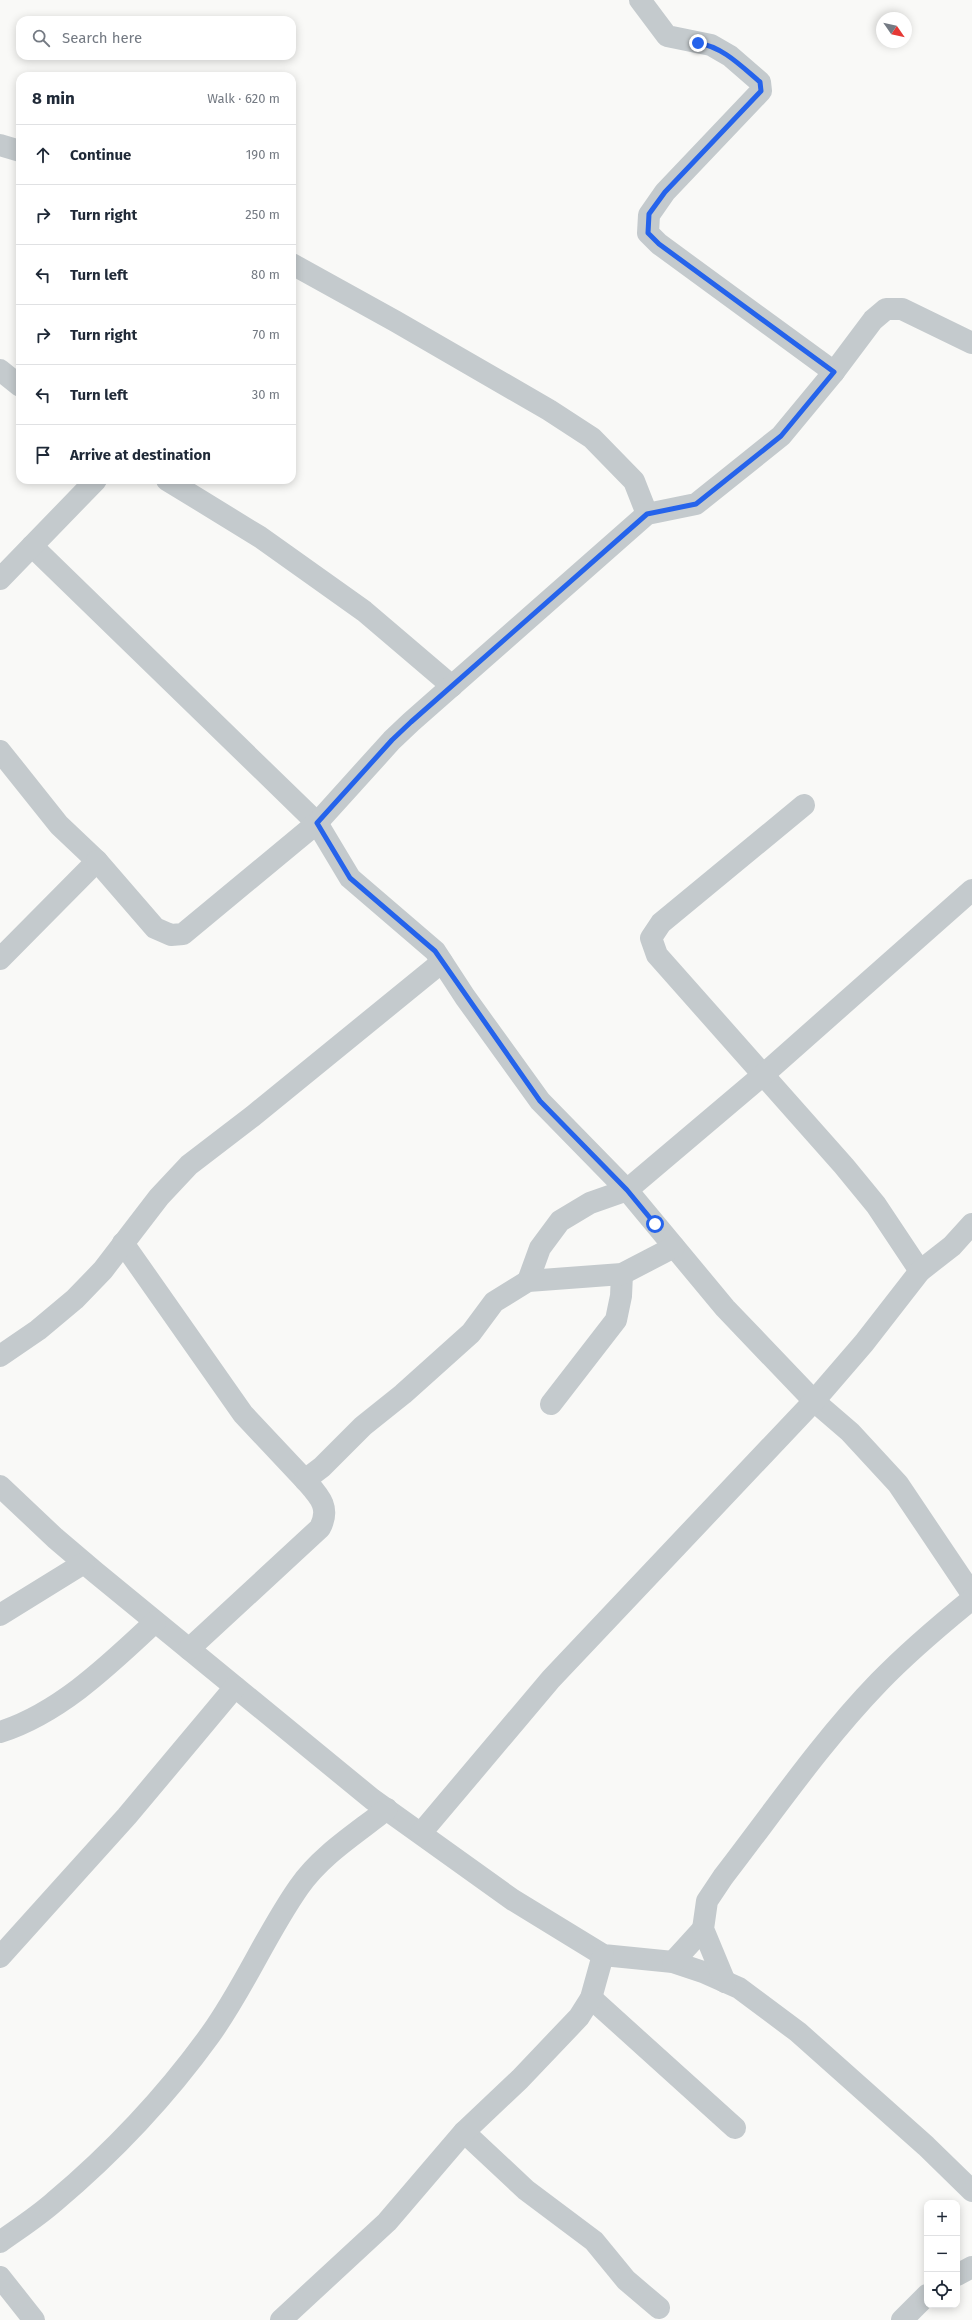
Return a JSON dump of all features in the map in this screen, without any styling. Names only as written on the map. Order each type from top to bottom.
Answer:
[{"type":"street","points":[[640,0],[667,36],[711,45],[730,56],[760,82],[761,91],[665,192],[649,214],[648,233],[659,244],[834,372]]},
{"type":"street","points":[[0,145],[16,150]]},
{"type":"street","points":[[296,266],[395,321],[549,410],[592,438],[634,481],[647,514]]},
{"type":"street","points":[[0,751],[59,825],[97,861],[155,928],[171,935],[182,934],[317,823],[392,740],[647,514],[696,504],[781,436],[834,372],[873,320],[886,309],[902,309],[972,343]]},
{"type":"street","points":[[0,370],[16,383]]},
{"type":"street","points":[[0,579],[92,484]]},
{"type":"street","points":[[174,484],[260,537],[364,611],[452,686]]},
{"type":"street","points":[[32,546],[317,823],[350,878],[435,951],[540,1101],[627,1190],[725,1308],[814,1401],[850,1432],[898,1484],[972,1594]]},
{"type":"street","points":[[804,805],[661,923],[651,938],[657,955],[844,1166],[876,1205],[920,1271]]},
{"type":"street","points":[[0,959],[97,861]]},
{"type":"street","points":[[528,1281],[540,1248],[560,1221],[590,1204],[627,1190],[763,1075],[972,890]]},
{"type":"street","points":[[0,1356],[38,1330],[75,1299],[103,1270],[159,1197],[188,1165],[253,1116],[442,962]]},
{"type":"street","points":[[421,1833],[551,1679],[814,1401],[864,1343],[920,1271],[952,1246],[972,1224]]},
{"type":"street","points":[[123,1243],[243,1414],[305,1480],[326,1508],[325,1518],[320,1528],[190,1648]]},
{"type":"street","points":[[305,1480],[322,1467],[363,1426],[403,1394],[471,1333],[494,1302],[528,1281],[622,1274],[674,1247]]},
{"type":"street","points":[[551,1404],[616,1320],[621,1296],[622,1274]]},
{"type":"street","points":[[0,1486],[84,1563],[155,1622],[190,1648],[234,1687],[387,1809],[513,1900],[603,1955],[673,1962],[703,1972],[739,1988],[798,2032],[926,2146],[972,2191]]},
{"type":"street","points":[[0,1615],[84,1563]]},
{"type":"street","points":[[673,1962],[703,1929],[708,1901],[723,1877],[828,1739],[878,1682],[916,1645],[972,1599]]},
{"type":"street","points":[[0,1732],[18,1726],[62,1701],[116,1659],[155,1622]]},
{"type":"street","points":[[0,1958],[127,1816],[234,1687]]},
{"type":"street","points":[[0,2242],[69,2189],[117,2143],[150,2108],[211,2034],[251,1970],[299,1886],[322,1860],[387,1809]]},
{"type":"street","points":[[703,1929],[725,1982]]},
{"type":"street","points":[[281,2320],[387,2222],[464,2132],[526,2074],[579,2017],[591,1998],[603,1955]]},
{"type":"street","points":[[591,1998],[735,2128]]},
{"type":"street","points":[[464,2132],[526,2190],[594,2241],[626,2280],[659,2308]]},
{"type":"street","points":[[960,2273],[972,2267]]},
{"type":"street","points":[[0,2277],[34,2320]]},
{"type":"street","points":[[902,2320],[924,2298]]},
{"type":"route","points":[[655,1224],[627,1190],[540,1101],[465,997],[435,951],[350,878],[317,823],[355,783],[392,740],[411,722],[647,514],[696,504],[781,436],[834,372],[659,244],[648,233],[649,214],[665,192],[761,91],[760,82],[730,56],[711,45],[698,43]]}]
